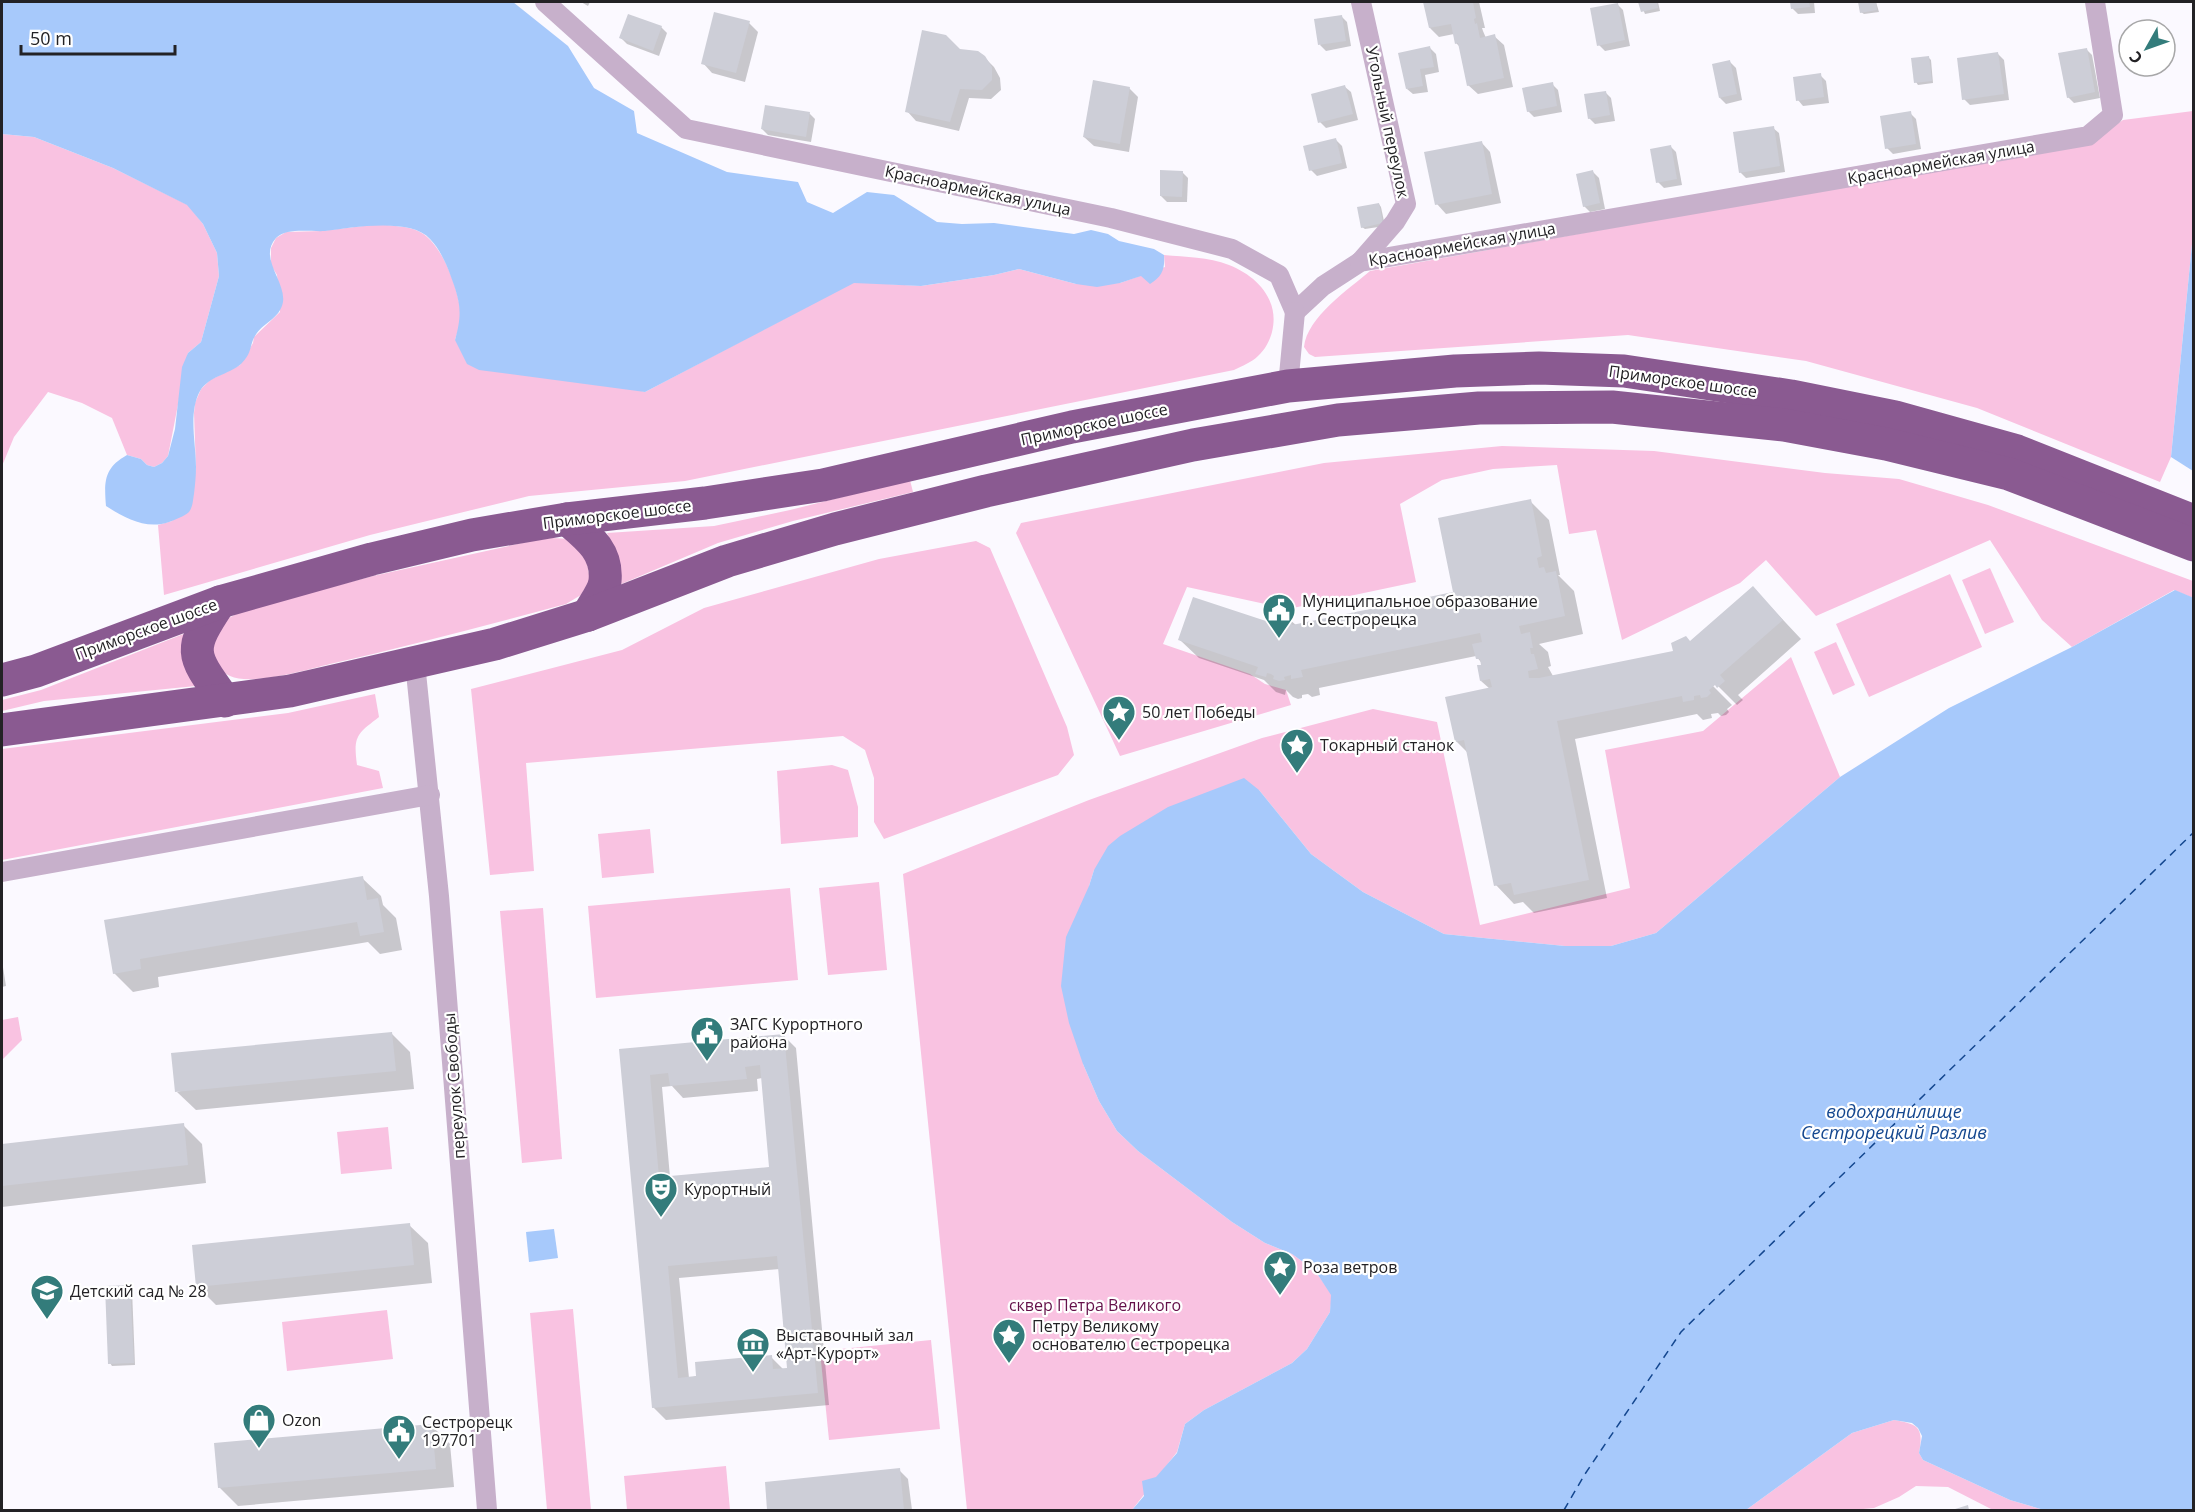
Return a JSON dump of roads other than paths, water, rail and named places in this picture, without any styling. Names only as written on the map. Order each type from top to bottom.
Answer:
[{"type":"highway","name":"Приморское шоссе","points":[[2,680],[36,671],[220,602],[372,559],[472,535],[567,519],[823,485],[1072,427],[1288,386],[1455,371],[1539,368],[1624,371],[1791,396],[1894,417],[2017,452],[2193,521]]},
{"type":"highway","name":"Приморское шоссе","points":[[2,730],[290,691],[495,644],[588,615],[727,561],[835,529],[986,491],[1193,445],[1338,420],[1479,408],[1612,407],[1784,425],[1886,444],[2009,474],[2193,544]]},
{"type":"highway","points":[[567,519],[594,541],[604,560],[605,583],[588,615]]},
{"type":"highway","points":[[220,602],[197,639],[197,656],[204,672],[225,701]]},
{"type":"street","name":"Красноармейская улица","points":[[545,2],[686,129],[1111,218],[1232,249],[1278,275],[1294,312],[1323,286],[1359,262],[2088,136],[2113,115],[2095,2]]},
{"type":"street","name":"Угольный переулок","points":[[1359,262],[1395,222],[1406,204],[1361,2]]},
{"type":"street","points":[[1288,386],[1294,312]]},
{"type":"street","name":"переулок Свободы","points":[[415,663],[430,795],[487,1510]]},
{"type":"street","points":[[2,872],[430,795]]},
{"type":"water","points":[[2,2],[513,2],[568,46],[594,88],[634,111],[637,133],[727,172],[798,182],[807,202],[833,213],[867,192],[894,195],[937,222],[994,223],[1074,234],[1091,230],[1108,234],[1119,241],[1154,249],[1164,255],[1164,265],[1160,275],[1150,284],[1141,276],[1097,287],[1019,269],[921,286],[854,283],[645,392],[479,370],[467,364],[455,340],[460,314],[453,283],[439,251],[421,232],[395,226],[364,226],[325,231],[286,232],[276,238],[270,253],[283,294],[281,308],[275,317],[258,332],[249,353],[241,364],[208,382],[196,400],[193,418],[196,474],[190,510],[185,515],[169,522],[144,524],[106,506],[107,476],[114,465],[127,455],[141,459],[147,465],[154,467],[168,456],[175,429],[182,367],[188,353],[201,342],[219,276],[217,253],[203,224],[187,205],[113,168],[34,137],[2,134]]},
{"type":"water","points":[[2193,234],[2193,471],[2171,457]]},
{"type":"water","name":"водохранилище Сестрорецкий Разлив","points":[[2175,590],[2194,598],[2193,1510],[2044,1510],[2010,1500],[1923,1460],[1919,1453],[1922,1436],[1918,1428],[1912,1423],[1894,1420],[1852,1433],[1746,1510],[1132,1510],[1144,1496],[1142,1481],[1156,1477],[1177,1453],[1185,1424],[1204,1410],[1292,1363],[1307,1349],[1330,1312],[1331,1295],[1318,1275],[1306,1264],[1292,1254],[1265,1243],[1232,1222],[1138,1151],[1117,1131],[1099,1101],[1069,1023],[1061,986],[1066,937],[1094,870],[1108,846],[1120,836],[1168,807],[1244,778],[1259,790],[1311,854],[1363,892],[1444,934],[1565,946],[1611,946],[1656,933],[1840,777],[1949,708],[2072,647]]},
{"type":"water","points":[[554,1229],[558,1258],[529,1262],[526,1232]]},
{"type":"place","name":"Муниципальное образование г. Сестрорецка","points":[[1279,639]]},
{"type":"place","name":"50 лет Победы","points":[[1119,741]]},
{"type":"place","name":"Токарный станок","points":[[1297,774]]},
{"type":"place","name":"ЗАГС Курортного района","points":[[707,1062]]},
{"type":"place","name":"Курортный","points":[[661,1218]]},
{"type":"place","name":"Роза ветров","points":[[1280,1296]]},
{"type":"place","name":"Детский сад № 28","points":[[47,1320]]},
{"type":"place","name":"Петру Великому основателю Сестрорецка","points":[[1009,1364]]},
{"type":"place","name":"Выставочный зал «Арт-Курорт»","points":[[753,1373]]},
{"type":"place","name":"Ozon","points":[[259,1449]]},
{"type":"place","name":"Сестрорецк 197701","points":[[399,1460]]},
{"type":"park label","name":"сквер Петра Великого","points":[[1095,1305]]}]
